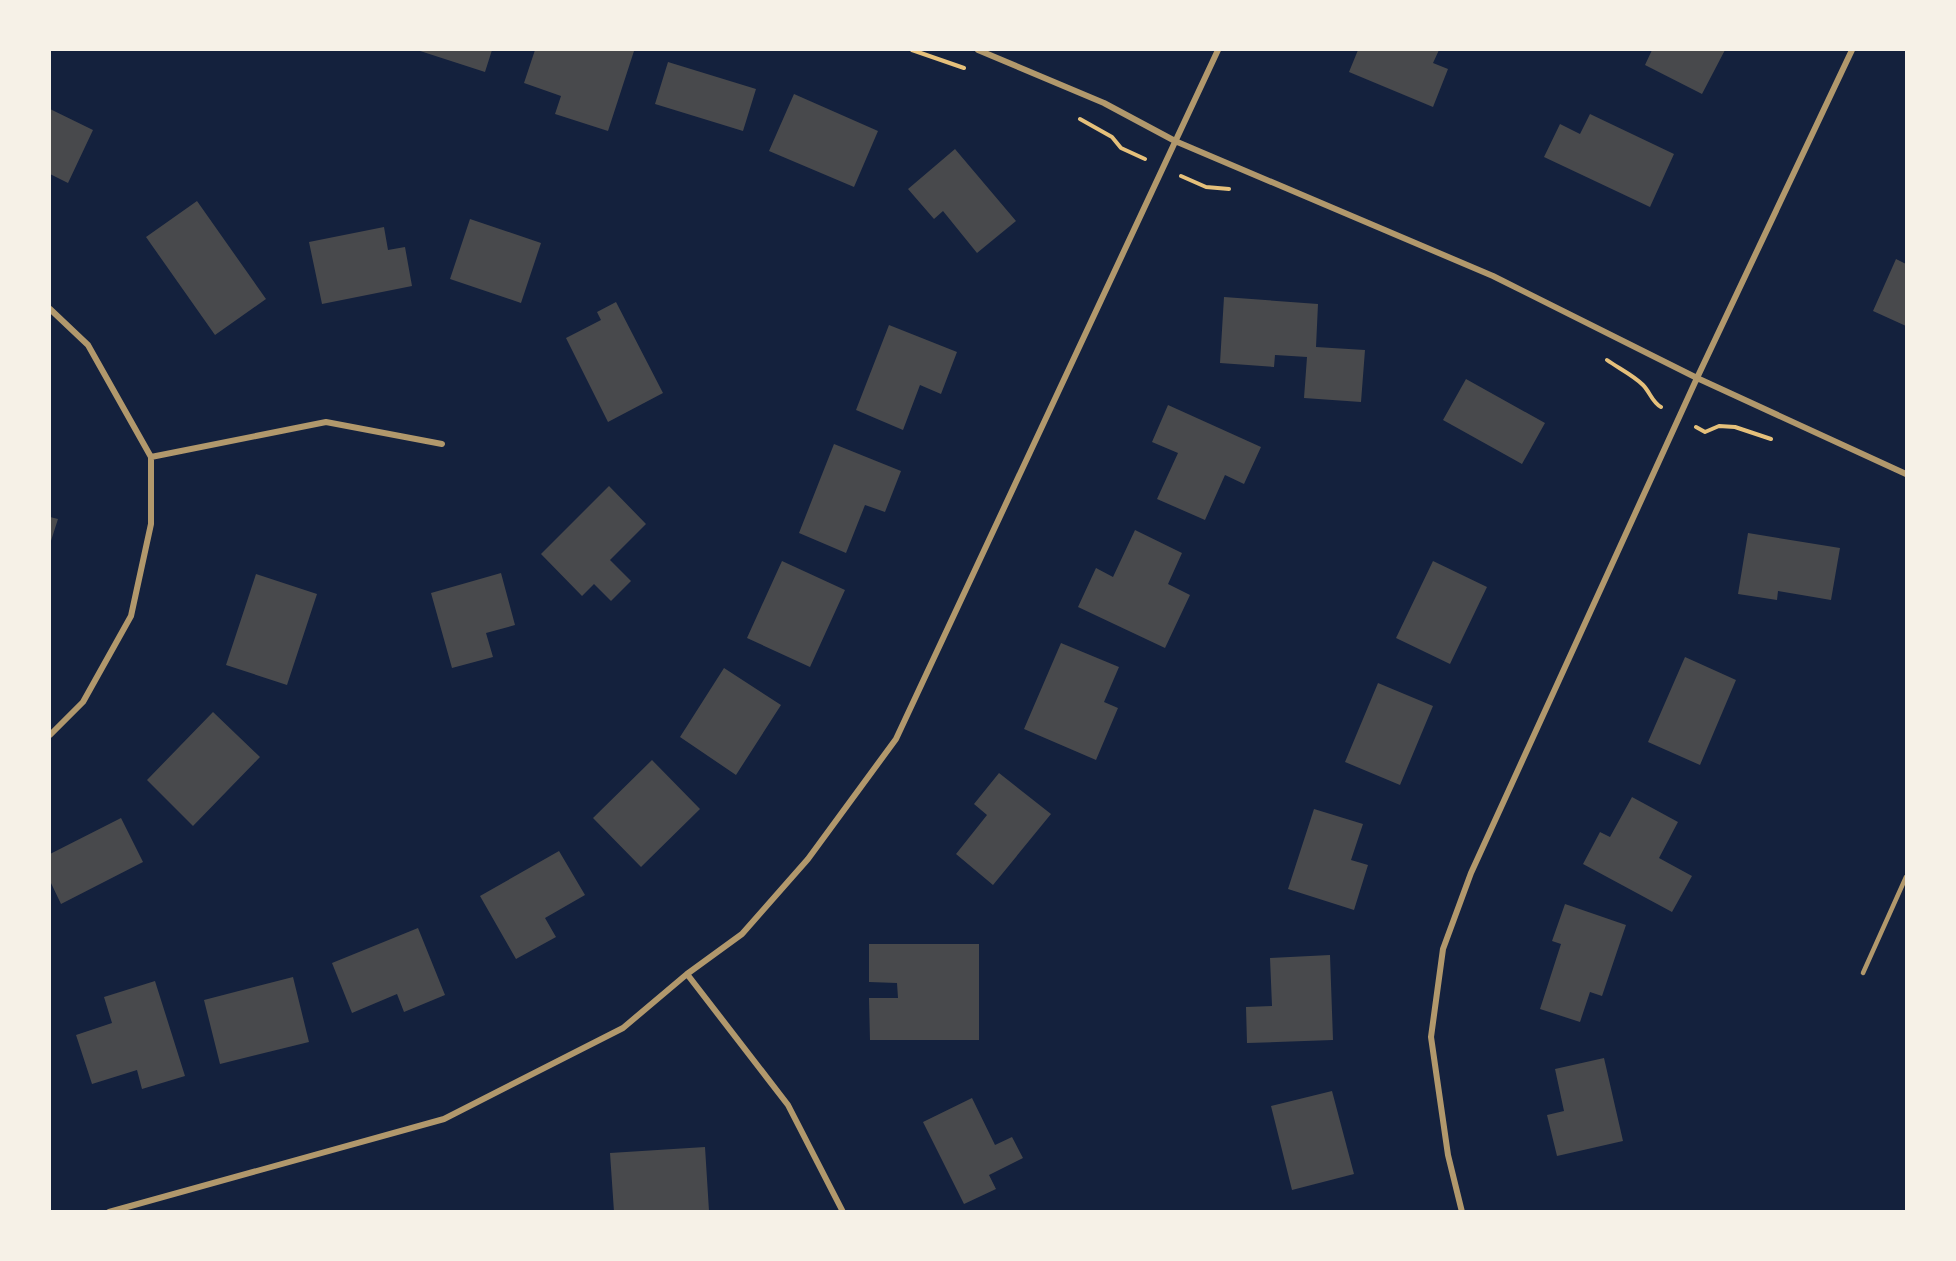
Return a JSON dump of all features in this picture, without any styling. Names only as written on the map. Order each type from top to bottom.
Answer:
[{"type":"street","points":[[978,50],[1104,103],[1175,141],[1493,276],[1696,378],[1906,474]]},
{"type":"street","points":[[110,1212],[444,1119],[623,1028],[687,974],[742,934],[808,859],[896,739],[1218,50]]},
{"type":"street","points":[[1462,1212],[1448,1155],[1431,1037],[1443,949],[1471,873],[1696,378],[1852,50]]},
{"type":"street","points":[[50,309],[88,345],[151,458],[151,524],[131,616],[83,702],[50,735]]},
{"type":"street","points":[[151,458],[327,422],[442,444]]},
{"type":"street","points":[[687,974],[788,1105],[843,1212]]},
{"type":"lane","points":[[1863,973],[1906,877]]},
{"type":"path","points":[[912,50],[970,70]]},
{"type":"path","points":[[1072,115],[1112,137],[1121,148],[1162,168],[1206,187],[1235,191]]},
{"type":"path","points":[[1601,356],[1641,383],[1655,404],[1705,432],[1719,426],[1734,427],[1779,441]]},
{"type":"building","points":[[417,50],[492,50],[485,72]]},
{"type":"building","points":[[535,50],[634,51],[608,131],[555,114],[561,96],[524,83]]},
{"type":"building","points":[[1358,50],[1439,50],[1433,63],[1448,69],[1433,107],[1349,72]]},
{"type":"building","points":[[1652,50],[1725,50],[1702,94],[1645,65]]},
{"type":"building","points":[[668,62],[756,89],[743,131],[655,104]]},
{"type":"building","points":[[794,94],[878,131],[854,187],[769,151]]},
{"type":"building","points":[[50,109],[93,130],[68,183],[50,174]]},
{"type":"building","points":[[1590,114],[1674,154],[1650,207],[1544,157],[1560,124],[1580,134]]},
{"type":"building","points":[[955,149],[1016,221],[977,253],[943,211],[934,219],[908,189]]},
{"type":"building","points":[[197,201],[266,299],[215,335],[146,237]]},
{"type":"building","points":[[470,219],[541,243],[521,303],[450,279]]},
{"type":"building","points":[[384,227],[388,250],[405,247],[412,286],[322,304],[309,242]]},
{"type":"building","points":[[1896,259],[1906,264],[1906,326],[1873,311]]},
{"type":"building","points":[[1224,297],[1318,304],[1316,347],[1365,350],[1361,402],[1304,398],[1307,357],[1275,355],[1274,367],[1220,363]]},
{"type":"building","points":[[616,302],[663,393],[608,422],[566,338],[601,320],[597,312]]},
{"type":"building","points":[[889,325],[957,352],[941,394],[920,385],[903,430],[856,410]]},
{"type":"building","points":[[1466,379],[1545,423],[1522,464],[1443,420]]},
{"type":"building","points":[[1168,405],[1261,447],[1244,484],[1225,475],[1205,520],[1157,499],[1178,453],[1152,442]]},
{"type":"building","points":[[834,444],[901,471],[885,512],[865,505],[846,553],[799,533]]},
{"type":"building","points":[[609,486],[646,524],[610,560],[631,581],[611,601],[594,584],[582,596],[541,554]]},
{"type":"building","points":[[50,517],[58,519],[50,544]]},
{"type":"building","points":[[1135,530],[1182,553],[1168,584],[1190,595],[1165,648],[1078,607],[1096,568],[1113,577]]},
{"type":"building","points":[[1748,533],[1840,548],[1831,600],[1778,591],[1777,600],[1738,594]]},
{"type":"building","points":[[782,561],[845,590],[810,667],[747,638]]},
{"type":"building","points":[[1433,561],[1487,587],[1450,664],[1396,638]]},
{"type":"building","points":[[501,573],[515,625],[486,633],[493,657],[452,668],[431,593]]},
{"type":"building","points":[[256,574],[317,594],[287,685],[226,665]]},
{"type":"building","points":[[1061,643],[1119,667],[1104,702],[1118,708],[1096,760],[1024,729]]},
{"type":"building","points":[[1685,657],[1736,680],[1700,765],[1648,742]]},
{"type":"building","points":[[724,668],[781,705],[736,775],[680,737]]},
{"type":"building","points":[[1378,683],[1433,706],[1400,785],[1345,762]]},
{"type":"building","points":[[213,712],[260,757],[193,826],[147,780]]},
{"type":"building","points":[[652,760],[700,809],[641,867],[593,818]]},
{"type":"building","points":[[999,773],[1051,814],[993,885],[956,854],[987,815],[974,804]]},
{"type":"building","points":[[1632,797],[1678,822],[1659,858],[1692,876],[1672,912],[1583,864],[1600,832],[1610,837]]},
{"type":"building","points":[[1314,809],[1363,824],[1351,860],[1368,865],[1354,910],[1288,889]]},
{"type":"building","points":[[121,818],[143,862],[61,904],[50,881],[50,854]]},
{"type":"building","points":[[559,851],[585,895],[545,918],[556,937],[516,959],[480,896]]},
{"type":"building","points":[[1565,904],[1626,925],[1602,996],[1590,992],[1580,1022],[1540,1009],[1561,944],[1552,941]]},
{"type":"building","points":[[418,928],[445,995],[404,1012],[397,994],[352,1013],[332,963]]},
{"type":"building","points":[[869,944],[979,944],[979,1040],[870,1040],[869,998],[898,998],[897,983],[869,982]]},
{"type":"building","points":[[1330,955],[1333,1040],[1247,1043],[1246,1007],[1272,1006],[1270,958]]},
{"type":"building","points":[[293,977],[309,1042],[220,1064],[204,1000]]},
{"type":"building","points":[[155,981],[185,1076],[142,1089],[137,1070],[92,1084],[76,1035],[112,1023],[104,997]]},
{"type":"building","points":[[1604,1058],[1623,1141],[1557,1156],[1547,1115],[1564,1111],[1555,1069]]},
{"type":"building","points":[[1332,1091],[1354,1174],[1292,1190],[1271,1106]]},
{"type":"building","points":[[972,1098],[995,1145],[1012,1137],[1023,1158],[989,1175],[996,1189],[964,1204],[923,1122]]},
{"type":"building","points":[[705,1147],[709,1211],[614,1212],[610,1153]]}]
